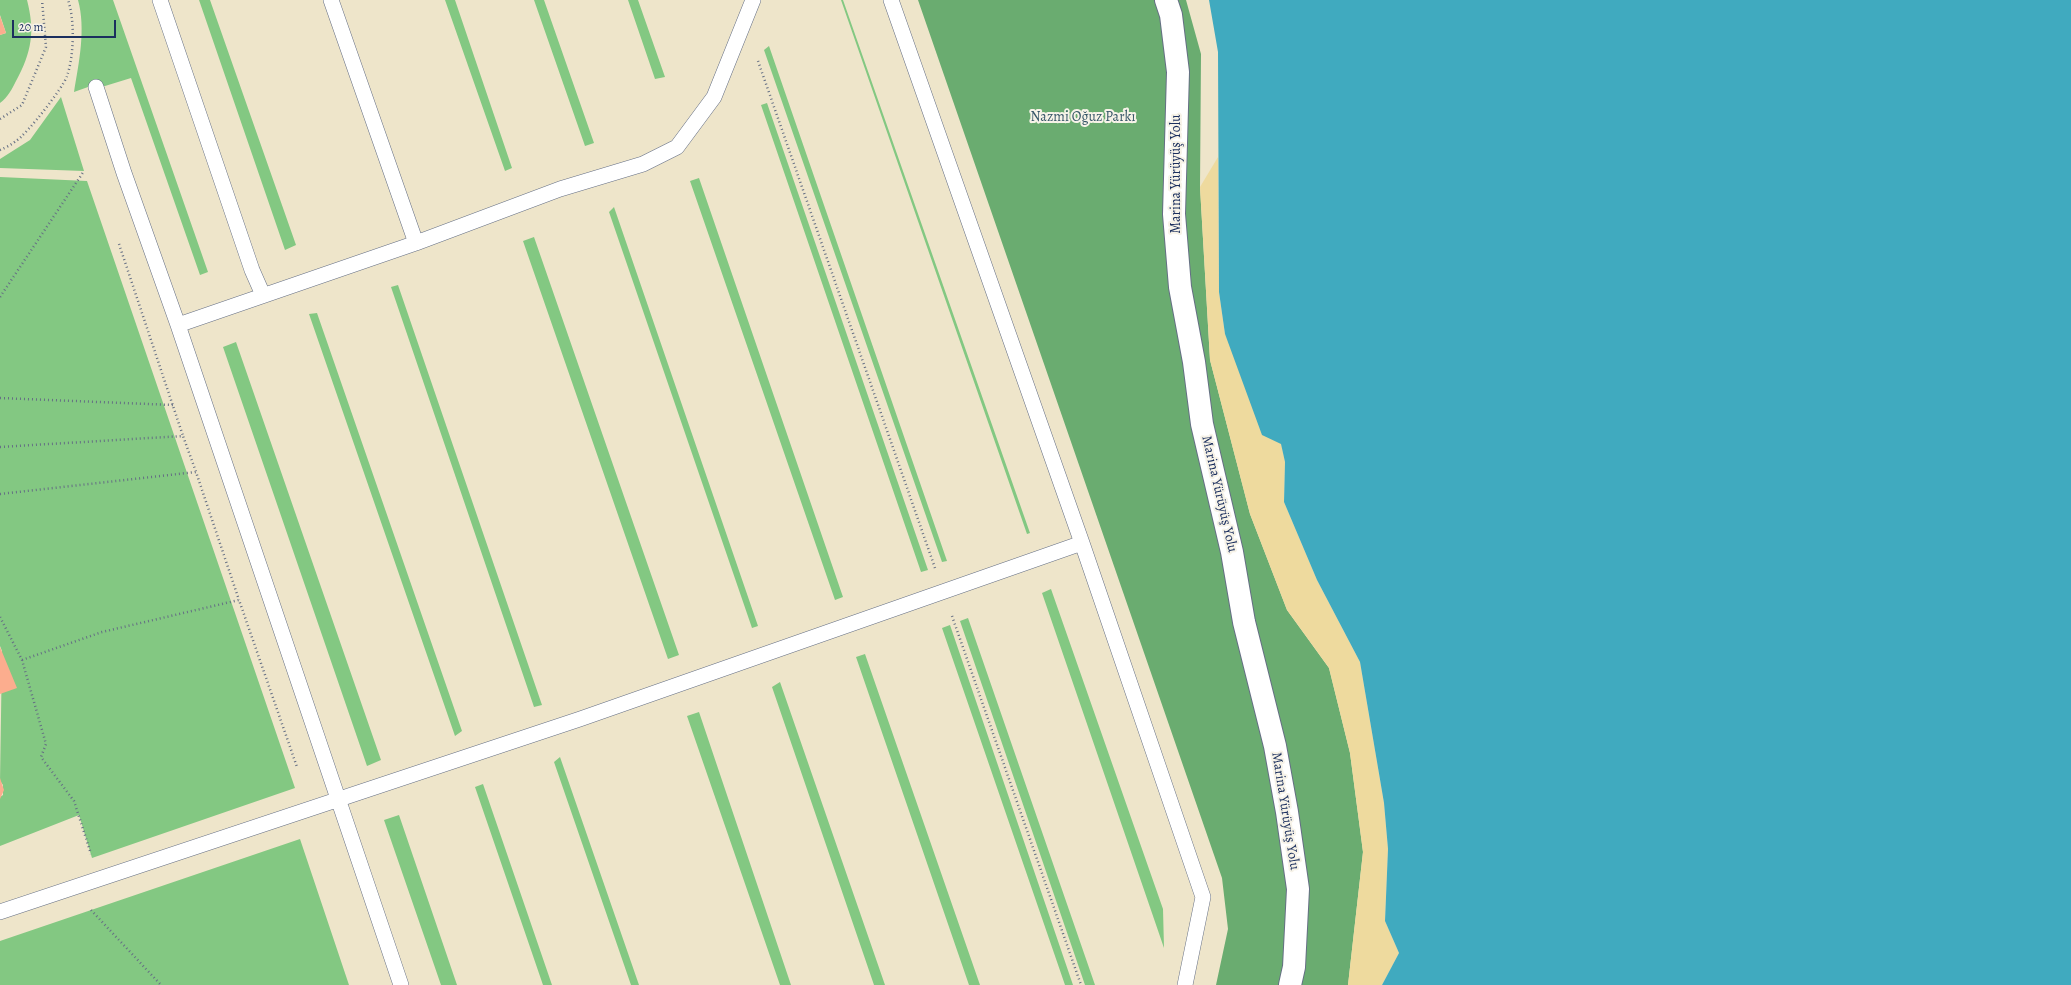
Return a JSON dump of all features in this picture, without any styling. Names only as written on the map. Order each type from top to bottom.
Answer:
[{"type":"street","name":"Marina Yürüyüş Yolu","points":[[1166,0],[1171,15],[1178,72],[1174,214],[1180,287],[1194,362],[1202,424],[1232,552],[1244,622],[1275,746],[1287,812],[1298,889],[1294,967],[1290,985]]},
{"type":"lane","points":[[160,0],[249,262],[263,295]]},
{"type":"lane","points":[[330,0],[416,242]]},
{"type":"lane","points":[[178,325],[416,242],[560,189],[643,164],[677,147],[714,97],[753,0]]},
{"type":"lane","points":[[891,0],[1082,543],[1203,897],[1185,985]]},
{"type":"lane","points":[[96,86],[124,173],[178,325],[401,985]]},
{"type":"lane","points":[[0,912],[580,719],[1082,543]]},
{"type":"path","points":[[0,119],[22,105],[46,47],[42,0]]},
{"type":"path","points":[[0,150],[17,141],[34,122],[67,77],[72,50],[71,7],[68,0]]},
{"type":"path","points":[[756,56],[1080,985]]},
{"type":"path","points":[[0,297],[84,171]]},
{"type":"path","points":[[118,240],[183,436],[298,770]]},
{"type":"path","points":[[0,398],[173,405]]},
{"type":"path","points":[[0,447],[183,436]]},
{"type":"path","points":[[0,494],[196,472]]},
{"type":"path","points":[[22,660],[102,632],[239,600]]},
{"type":"path","points":[[0,617],[22,660],[46,744],[41,758],[74,801],[92,858]]},
{"type":"path","points":[[91,910],[161,985]]},
{"type":"green space","points":[[0,0],[27,0],[31,22],[31,32],[29,51],[26,60],[10,93],[0,103],[0,35],[6,33],[0,15]]},
{"type":"green space","points":[[78,0],[113,0],[208,272],[200,275],[131,78],[105,86],[88,87],[74,92],[82,34]]},
{"type":"green space","points":[[199,0],[210,0],[296,245],[285,250]]},
{"type":"green space","points":[[445,0],[455,0],[512,168],[505,171]]},
{"type":"green space","points":[[534,0],[544,0],[594,143],[585,146]]},
{"type":"green space","points":[[628,0],[638,0],[665,77],[655,79]]},
{"type":"green space","points":[[841,0],[843,0],[1030,533],[1027,534]]},
{"type":"green space","name":"Nazmi Oğuz Parkı","points":[[918,0],[1186,0],[1201,54],[1200,187],[1210,360],[1250,514],[1287,610],[1329,668],[1350,753],[1363,852],[1348,985],[1216,985],[1228,929],[1222,878]]},
{"type":"green space","points":[[769,46],[947,561],[942,562],[764,50]]},
{"type":"green space","points":[[61,97],[84,171],[0,168],[0,159],[30,140]]},
{"type":"green space","points":[[767,103],[928,570],[921,572],[761,105]]},
{"type":"green space","points":[[0,177],[87,181],[295,788],[92,858],[79,815],[0,846],[0,797],[3,795],[3,785],[0,781],[2,651],[0,646]]},
{"type":"green space","points":[[699,178],[843,597],[835,600],[690,181]]},
{"type":"green space","points":[[614,207],[758,626],[752,628],[609,212]]},
{"type":"green space","points":[[534,237],[679,655],[668,659],[523,241]]},
{"type":"green space","points":[[398,285],[542,705],[534,707],[391,287]]},
{"type":"green space","points":[[317,313],[462,731],[455,736],[309,314]]},
{"type":"green space","points":[[236,342],[381,760],[367,766],[223,347]]},
{"type":"green space","points":[[1051,589],[1163,909],[1164,948],[1042,593]]},
{"type":"green space","points":[[968,618],[1095,985],[1085,985],[960,621]]},
{"type":"green space","points":[[950,625],[1073,985],[1065,985],[942,628]]},
{"type":"green space","points":[[865,654],[980,985],[969,985],[856,657]]},
{"type":"green space","points":[[780,682],[885,985],[874,985],[772,687]]},
{"type":"green space","points":[[699,712],[791,985],[780,985],[687,716]]},
{"type":"green space","points":[[560,757],[639,985],[631,985],[554,762]]},
{"type":"green space","points":[[483,784],[552,985],[543,985],[475,787]]},
{"type":"green space","points":[[399,815],[457,985],[441,985],[384,820]]},
{"type":"green space","points":[[300,839],[349,985],[0,985],[0,941]]},
{"type":"sand","points":[[1218,157],[1219,292],[1225,334],[1281,443],[1285,462],[1284,502],[1317,580],[1360,662],[1384,803],[1388,849],[1385,921],[1399,953],[1382,985],[1348,985],[1363,852],[1350,753],[1329,668],[1287,610],[1250,514],[1210,360],[1200,187]]},
{"type":"water","points":[[1209,0],[2071,0],[2071,985],[1382,985],[1399,953],[1385,921],[1388,849],[1384,803],[1360,662],[1317,580],[1284,502],[1285,462],[1281,444],[1262,435],[1225,334],[1219,292],[1218,52]]},
{"type":"building","points":[[0,16],[6,33],[0,35]]},
{"type":"building","points":[[0,647],[17,688],[0,694]]},
{"type":"building","points":[[0,778],[4,790],[0,799]]}]
